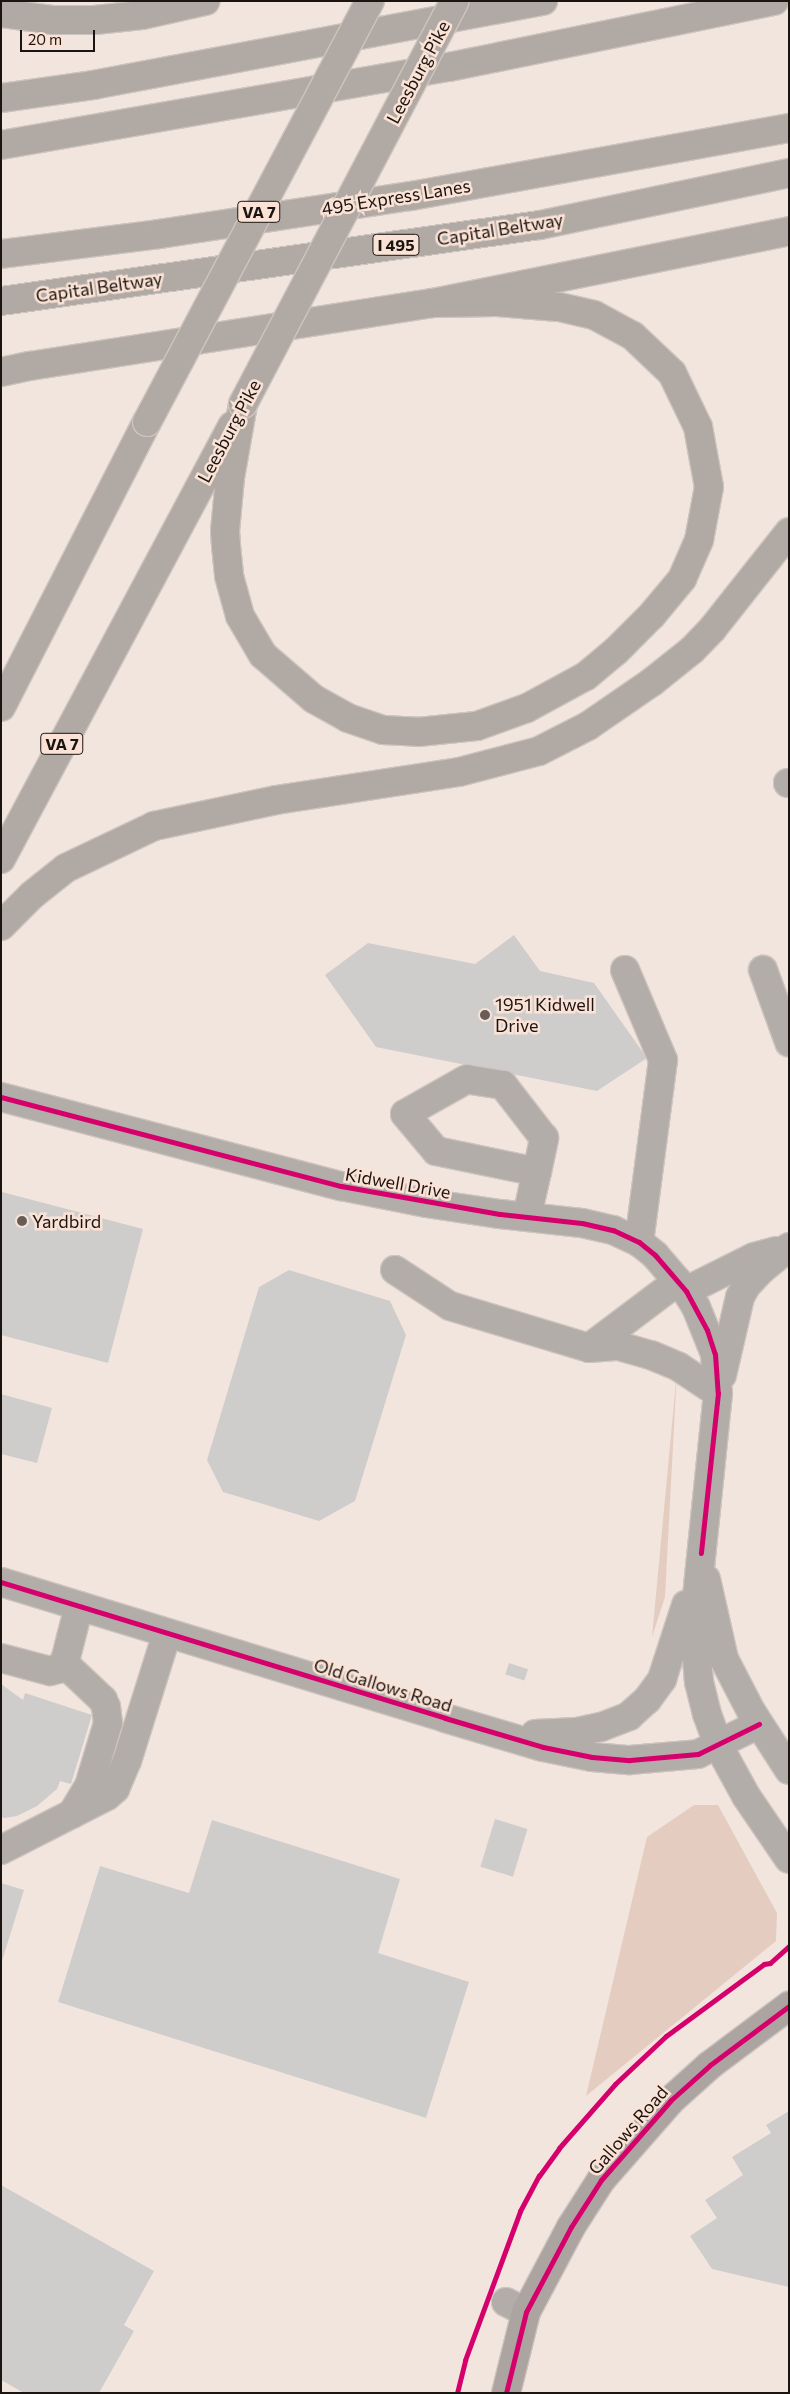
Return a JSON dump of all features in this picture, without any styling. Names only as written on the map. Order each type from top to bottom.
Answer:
[{"type":"highway","points":[[1,13],[52,20],[95,20],[142,15],[205,1]]},
{"type":"highway","name":"VA 7","points":[[1,707],[147,422],[370,1]]},
{"type":"highway","name":"Leesburg Pike","points":[[1,859],[455,1]]},
{"type":"highway","points":[[1,98],[93,85],[543,1]]},
{"type":"highway","points":[[1,145],[449,67],[774,1]]},
{"type":"highway","name":"495 Express Lanes","points":[[1,254],[169,232],[412,196],[789,128]]},
{"type":"highway","name":"Capital Beltway","points":[[1,301],[540,225],[789,173]]},
{"type":"highway","points":[[1,372],[433,303],[789,231]]},
{"type":"highway","points":[[243,404],[230,478],[225,531],[226,546],[229,576],[240,616],[263,655],[314,699],[348,718],[384,730],[418,732],[478,726],[527,708],[586,676],[616,651],[652,615],[682,579],[699,540],[709,488],[698,427],[672,373],[633,336],[594,315],[558,307],[497,302],[433,303]]},
{"type":"highway","points":[[1,926],[32,895],[66,868],[154,826],[276,800],[459,772],[539,750],[588,726],[652,682],[692,650],[713,628],[789,532]]},
{"type":"highway","points":[[1,698],[22,668]]},
{"type":"main road","name":"Gallows Road","points":[[506,2393],[516,2307],[616,2160],[671,2100],[710,2065],[789,2006]]},
{"type":"street","points":[[624,970],[663,1060],[639,1242]]},
{"type":"street","points":[[763,970],[789,1042]]},
{"type":"street","points":[[527,1217],[537,1172],[544,1138],[503,1085],[467,1080],[405,1114],[436,1151],[537,1172]]},
{"type":"street","name":"Kidwell Drive","points":[[1,1097],[340,1186],[426,1203],[582,1223],[613,1230],[639,1242],[655,1255],[682,1286],[707,1330],[715,1354],[718,1393]]},
{"type":"street","points":[[589,1348],[682,1286],[754,1257],[789,1247]]},
{"type":"street","points":[[789,1247],[758,1273],[740,1297],[718,1393],[694,1624],[699,1682],[706,1714],[718,1745],[746,1796],[789,1859]]},
{"type":"street","points":[[395,1270],[450,1306],[589,1348],[619,1346],[651,1355],[679,1366],[718,1393]]},
{"type":"street","points":[[701,1553],[724,1659],[759,1724],[789,1770]]},
{"type":"street","points":[[502,1735],[551,1734],[601,1727],[629,1716],[647,1700],[662,1679],[701,1553]]},
{"type":"street","name":"Old Gallows Road","points":[[1,1582],[543,1747],[592,1756],[630,1760],[698,1754],[759,1724]]},
{"type":"street","points":[[1,1658],[50,1671],[58,1669],[65,1661],[79,1606]]},
{"type":"street","points":[[1,1850],[107,1796],[118,1784],[167,1633]]},
{"type":"street","points":[[65,1661],[69,1668],[103,1700],[108,1715],[107,1731],[98,1760],[88,1786],[72,1814]]},
{"type":"shaded area","points":[[677,1371],[665,1597],[652,1637]]},
{"type":"shaded area","points":[[694,1805],[718,1805],[777,1913],[776,1941],[586,2096],[647,1837]]},
{"type":"building","name":"1951 Kidwell Drive","points":[[514,935],[540,971],[594,983],[647,1058],[597,1091],[376,1047],[325,975],[368,943],[475,964]]},
{"type":"building","points":[[2,1192],[143,1229],[108,1363],[1,1335]]},
{"type":"building","points":[[289,1270],[390,1301],[406,1335],[355,1501],[319,1521],[223,1492],[207,1460],[259,1287]]},
{"type":"building","points":[[1,1394],[52,1408],[37,1463],[1,1454]]},
{"type":"building","points":[[509,1663],[528,1669],[524,1681],[505,1674]]},
{"type":"building","points":[[1,1684],[23,1700],[25,1693],[92,1715],[71,1784],[60,1781],[57,1789],[37,1806],[17,1816],[4,1818],[1,1817]]},
{"type":"building","points":[[495,1819],[528,1829],[513,1877],[480,1867]]},
{"type":"building","points":[[212,1820],[400,1879],[378,1953],[469,1982],[426,2118],[58,2002],[100,1866],[189,1893]]},
{"type":"building","points":[[1,1883],[24,1890],[2,1961],[1,1960]]},
{"type":"building","points":[[789,2111],[789,2287],[712,2269],[690,2236],[717,2218],[705,2200],[743,2175],[732,2157],[771,2133],[766,2125]]},
{"type":"building","points":[[1,2185],[154,2271],[124,2325],[134,2331],[99,2393],[24,2393],[1,2380]]},
{"type":"cycle path","points":[[1,1097],[341,1186],[500,1214],[582,1223],[613,1230],[639,1242],[655,1255],[686,1291],[707,1330],[715,1354],[718,1393],[701,1553]]},
{"type":"cycle path","points":[[1,1582],[445,1718],[543,1747],[592,1757],[630,1760],[698,1754],[759,1724]]},
{"type":"cycle path","points":[[457,2393],[465,2360],[520,2211],[539,2176],[559,2148],[615,2084],[666,2036],[764,1964],[770,1963],[789,1946]]},
{"type":"cycle path","points":[[506,2393],[526,2312],[571,2227],[601,2180],[671,2100],[710,2065],[789,2006]]},
{"type":"place","name":"1951 Kidwell Drive","points":[[485,1015]]},
{"type":"place","name":"Yardbird","points":[[22,1221]]}]
